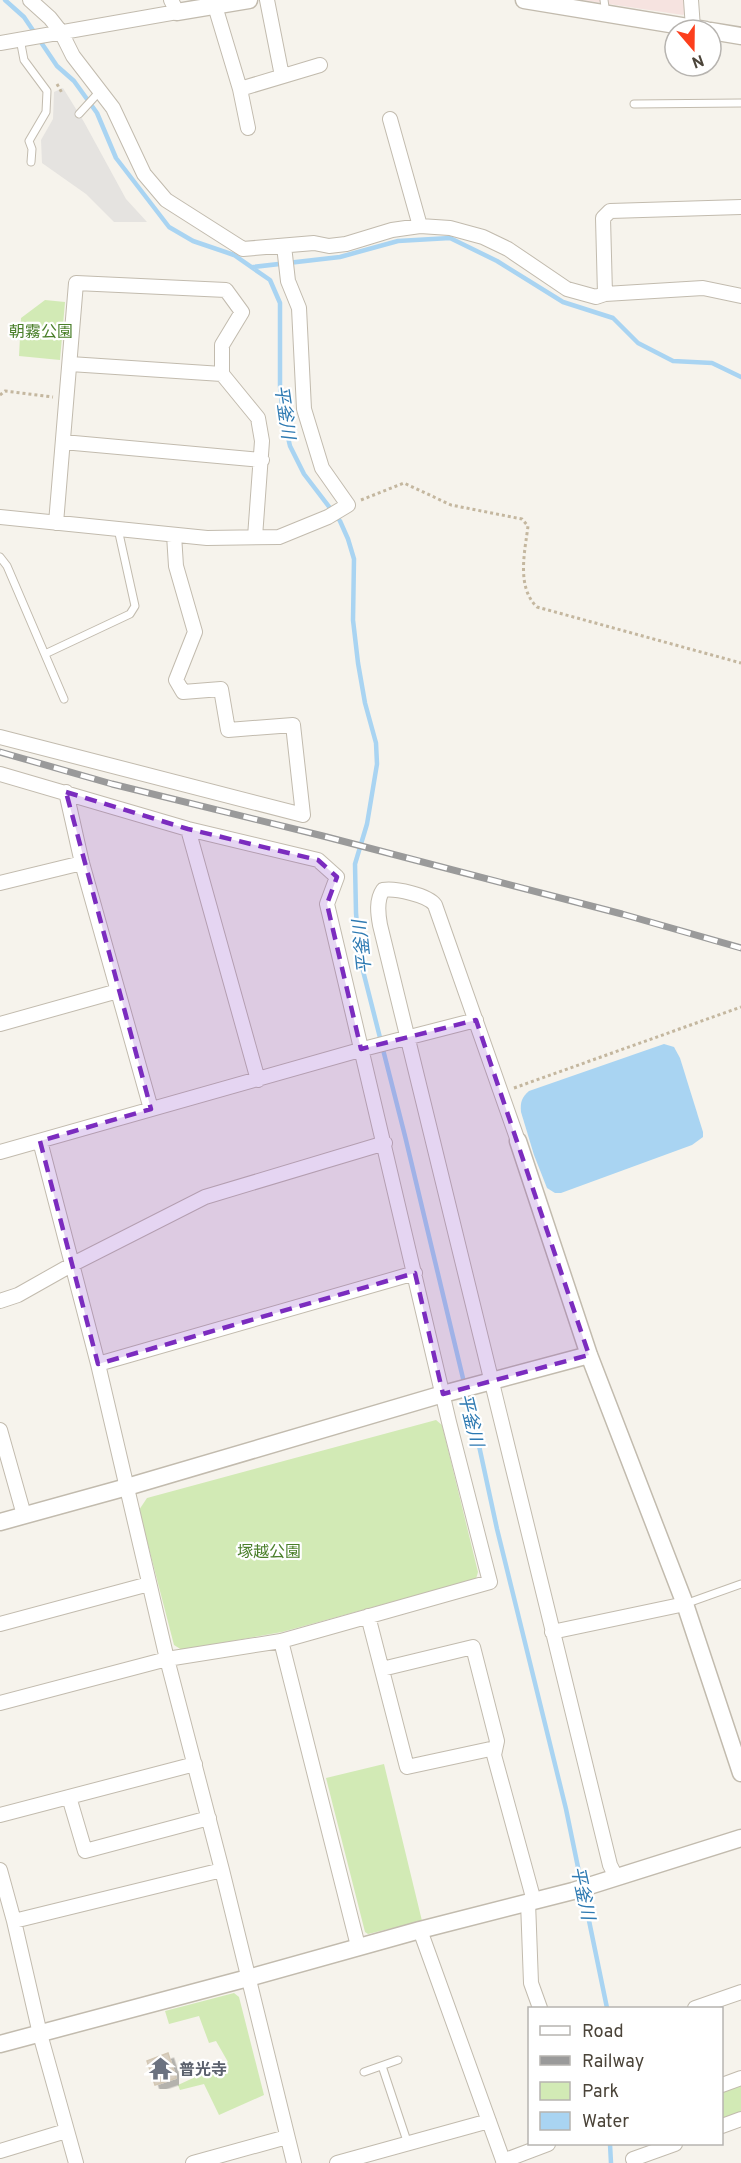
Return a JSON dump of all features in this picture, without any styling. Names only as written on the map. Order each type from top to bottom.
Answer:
[{"type":"street","points":[[30,0],[50,18],[61,32],[73,56],[99,93],[113,108],[144,174],[166,200],[243,249],[314,243],[329,246],[346,244],[392,230],[420,226],[450,228],[483,237],[508,249],[567,289],[596,297],[605,294],[703,288],[741,296]]},
{"type":"street","points":[[0,43],[61,32],[174,6],[215,6],[249,0]]},
{"type":"street","points":[[267,0],[282,76]]},
{"type":"street","points":[[524,0],[605,7],[663,20]]},
{"type":"street","points":[[691,0],[697,18]]},
{"type":"street","points":[[215,6],[240,89],[248,128]]},
{"type":"street","points":[[723,33],[741,36]]},
{"type":"street","points":[[240,89],[320,65]]},
{"type":"street","points":[[390,119],[420,226]]},
{"type":"street","points":[[605,294],[603,218],[610,212],[741,207]]},
{"type":"street","points":[[0,517],[207,538],[279,537],[328,517],[346,506],[322,468],[304,409],[299,308],[288,281],[284,246]]},
{"type":"street","points":[[56,523],[76,283],[226,290],[242,312],[222,345],[222,374],[258,418],[262,441],[255,537]]},
{"type":"street","points":[[69,364],[222,374]]},
{"type":"street","points":[[63,442],[262,460]]},
{"type":"street","points":[[0,737],[303,815],[293,725],[228,730],[221,689],[183,692],[176,680],[195,632],[176,566],[174,535]]},
{"type":"street","points":[[0,774],[189,829],[318,860],[337,878],[327,904],[364,1049],[414,1273],[447,1393],[490,1582],[281,1641],[167,1659],[0,1703]]},
{"type":"street","points":[[66,792],[82,863],[151,1109]]},
{"type":"street","points":[[189,829],[258,1080]]},
{"type":"street","points":[[0,883],[82,863]]},
{"type":"street","points":[[608,1880],[610,1865],[552,1632],[486,1383],[378,915],[379,899],[383,890],[427,898],[435,905],[518,1141],[589,1355],[685,1604],[741,1773]]},
{"type":"street","points":[[0,1024],[118,991]]},
{"type":"street","points":[[0,1152],[364,1049],[476,1020]]},
{"type":"street","points":[[40,1141],[98,1364],[167,1659],[209,1818],[294,2163]]},
{"type":"street","points":[[0,1301],[18,1295],[73,1264],[205,1197],[385,1143]]},
{"type":"street","points":[[98,1364],[414,1273]]},
{"type":"street","points":[[0,1522],[447,1393],[589,1355]]},
{"type":"street","points":[[0,1430],[24,1515]]},
{"type":"street","points":[[0,1624],[149,1584]]},
{"type":"street","points":[[552,1632],[685,1604]]},
{"type":"street","points":[[368,1616],[407,1767],[495,1748]]},
{"type":"street","points":[[281,1641],[358,1946]]},
{"type":"street","points":[[382,1669],[473,1647],[496,1741],[494,1755],[531,1902],[531,1983],[540,2007]]},
{"type":"street","points":[[0,1815],[195,1764]]},
{"type":"street","points":[[69,1797],[85,1851],[209,1818]]},
{"type":"street","points":[[0,2044],[248,1978],[358,1946],[573,1891],[741,1838]]},
{"type":"street","points":[[0,1870],[40,2034],[76,2163]]},
{"type":"street","points":[[14,1921],[222,1870]]},
{"type":"street","points":[[420,1930],[504,2162],[546,2145]]},
{"type":"street","points":[[698,2007],[741,1992]]},
{"type":"street","points":[[723,2085],[741,2078]]},
{"type":"street","points":[[723,2126],[741,2119]]},
{"type":"street","points":[[337,2163],[489,2121]]},
{"type":"street","points":[[0,2151],[66,2131]]},
{"type":"street","points":[[193,2163],[287,2137]]},
{"type":"street","points":[[633,2159],[672,2145]]},
{"type":"street","points":[[394,2149],[397,2163]]},
{"type":"lane","points":[[20,39],[24,60],[47,91],[46,112],[30,141],[31,162]]},
{"type":"lane","points":[[80,112],[99,93]]},
{"type":"lane","points":[[634,104],[741,103]]},
{"type":"lane","points":[[45,654],[130,614],[135,606],[118,530]]},
{"type":"lane","points":[[0,557],[7,566],[64,699]]},
{"type":"lane","points":[[685,1604],[741,1584]]},
{"type":"lane","points":[[364,2072],[398,2060]]},
{"type":"lane","points":[[382,2066],[408,2144]]},
{"type":"path","points":[[59,87],[63,93]]},
{"type":"path","points":[[0,395],[5,392],[67,399]]},
{"type":"path","points":[[346,506],[404,483],[451,505],[522,519],[528,526],[523,573],[531,602],[537,607],[741,663]]},
{"type":"path","points":[[501,1092],[741,1007]]},
{"type":"highlighted area","points":[[66,792],[188,829],[318,860],[337,877],[327,904],[361,1049],[476,1020],[589,1355],[443,1394],[415,1273],[98,1364],[40,1141],[151,1109]]},
{"type":"shaded area","points":[[582,0],[686,0],[687,12],[683,15]]},
{"type":"shaded area","points":[[63,88],[126,199],[147,222],[114,222],[86,194],[42,163],[41,140],[53,119],[54,92]]},
{"type":"green space","name":"朝霧公園","points":[[45,300],[65,302],[60,360],[19,356],[21,318]]},
{"type":"green space","name":"塚越公園","points":[[436,1420],[442,1425],[478,1572],[476,1579],[282,1632],[182,1650],[174,1645],[139,1510],[147,1498]]},
{"type":"green space","points":[[384,1764],[422,1921],[368,1934],[365,1932],[326,1778]]},
{"type":"green space","points":[[234,1993],[239,1997],[264,2095],[219,2115],[204,2084],[180,2090],[178,2085],[228,2062],[216,2041],[209,2043],[199,2016],[169,2024],[165,2011]]},
{"type":"green space","points":[[741,2084],[741,2112],[723,2119],[723,2090]]},
{"type":"water","points":[[664,1044],[674,1047],[680,1058],[703,1137],[692,1145],[561,1193],[555,1193],[547,1188],[521,1112],[521,1103],[525,1095],[529,1091]]},
{"type":"building","name":"普光寺","points":[[168,2053],[176,2078],[155,2085],[147,2061]]},
{"type":"waterway","name":"平釜川","points":[[5,0],[24,17],[57,66],[74,81],[97,113],[116,158],[169,227],[193,241],[234,255],[270,280],[280,303],[280,386],[283,416],[290,446],[304,474],[340,521],[354,559],[353,620],[365,703],[376,743],[377,764],[367,824],[355,864],[360,959],[405,1136],[497,1529],[566,1809],[607,2007]]},
{"type":"waterway","points":[[253,267],[340,257],[398,241],[450,238],[497,261],[563,302],[613,318],[638,343],[673,361],[712,363],[741,377]]},
{"type":"waterway","name":"平釜川","points":[[610,2145],[611,2163]]},
{"type":"railway","points":[[0,752],[112,784],[622,914],[741,948]]},
{"type":"place","name":"普光寺","points":[[161,2069]]}]
